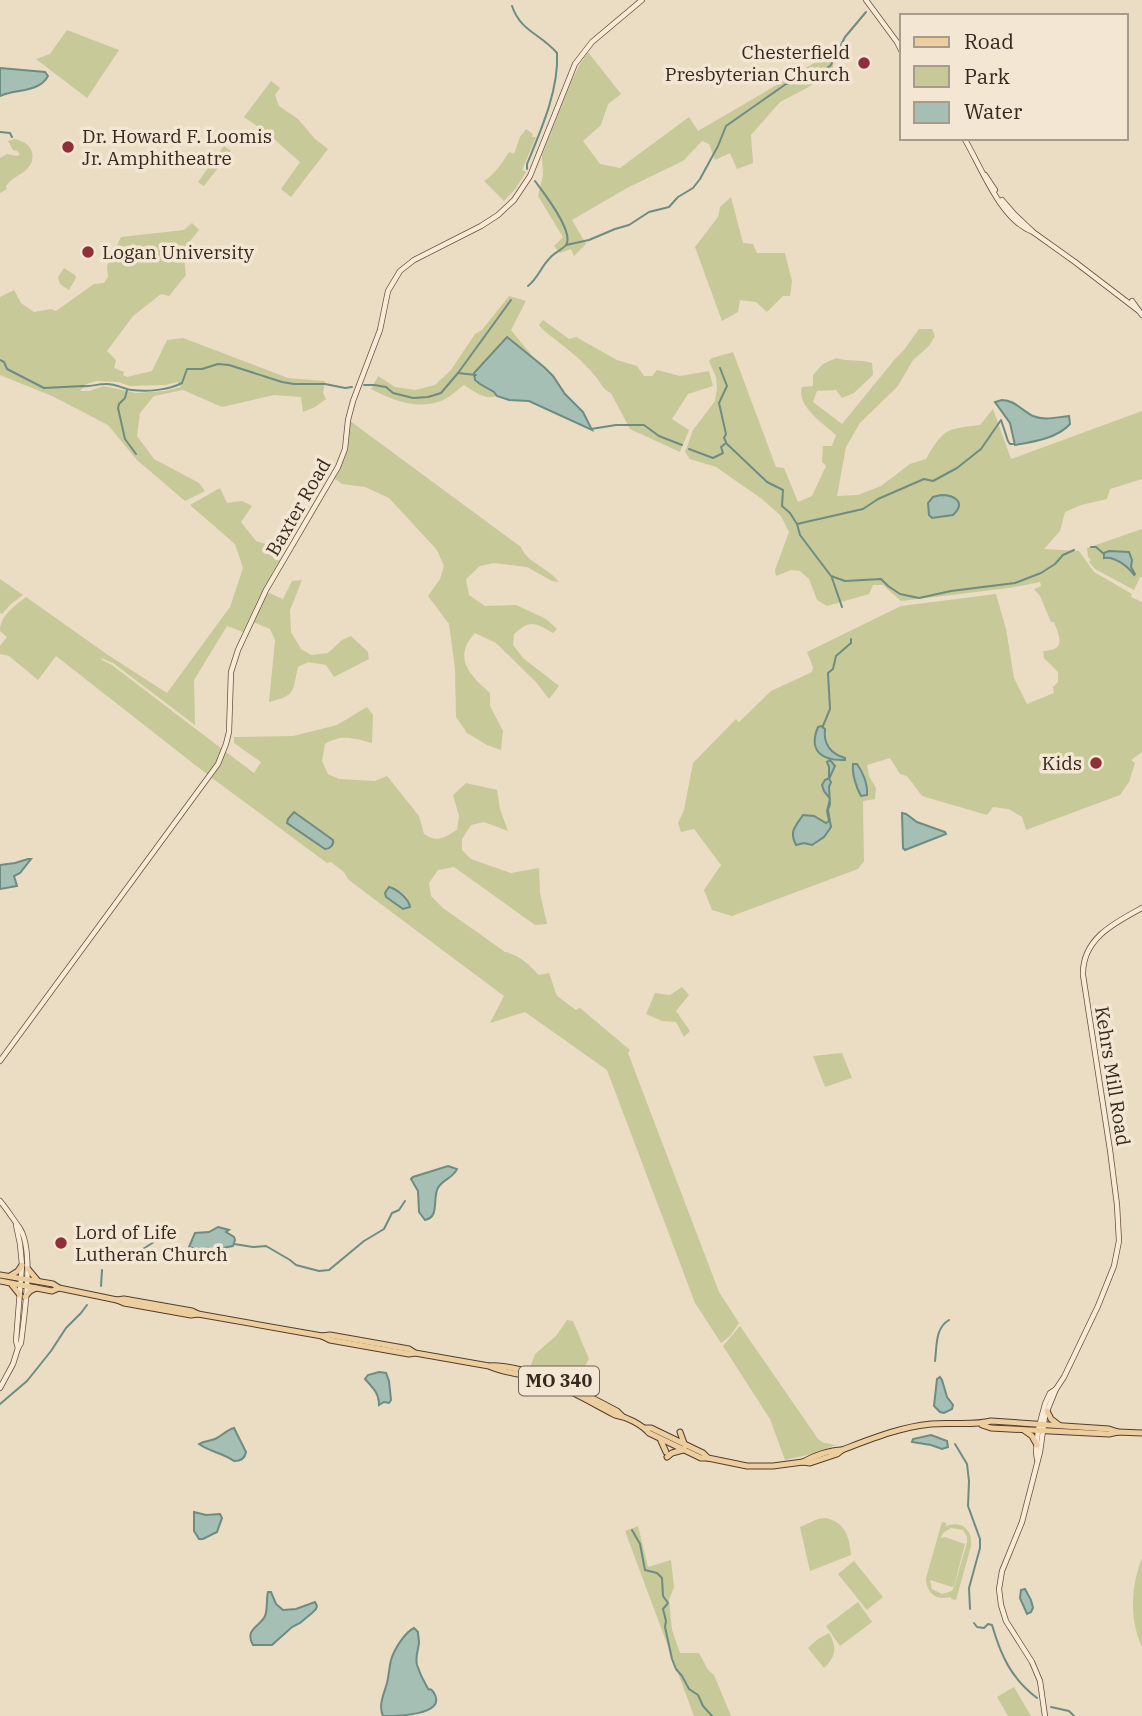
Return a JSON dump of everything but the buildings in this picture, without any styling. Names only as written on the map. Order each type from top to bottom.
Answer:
[{"type":"main road","name":"Baxter Road","points":[[0,1061],[218,764],[229,732],[230,686],[238,650],[266,590],[338,467],[345,449],[348,420],[356,391],[380,330],[388,291],[400,271],[414,260],[481,226],[506,209],[530,176],[575,64],[592,42],[642,0]]},
{"type":"main road","points":[[866,0],[900,47]]},
{"type":"main road","points":[[965,140],[985,175],[1008,207],[1033,232],[1121,293],[1141,313]]},
{"type":"main road","name":"Kehrs Mill Road","points":[[1045,1716],[1041,1681],[1006,1621],[999,1592],[1002,1571],[1021,1522],[1040,1452],[1041,1427],[1056,1388],[1071,1364],[1098,1305],[1114,1266],[1119,1241],[1112,1162],[1083,964],[1090,946],[1101,934],[1142,908]]},
{"type":"main road","points":[[0,1201],[20,1228],[27,1252],[21,1343],[0,1388]]},
{"type":"main road","points":[[23,1296],[10,1280],[25,1267]]},
{"type":"main road","points":[[23,1296],[37,1285],[25,1267]]},
{"type":"main road","name":"MO 340","points":[[0,1275],[10,1280]]},
{"type":"main road","name":"MO 340","points":[[0,1281],[24,1282],[52,1291],[59,1289],[146,1307],[198,1314]]},
{"type":"main road","name":"MO 340","points":[[117,1300],[155,1304],[322,1336],[330,1340],[489,1366],[526,1375],[550,1382],[615,1415],[651,1428],[684,1448]]},
{"type":"main road","points":[[146,1307],[155,1304]]},
{"type":"main road","name":"Kehrs Mill Road","points":[[1037,1459],[1037,1445],[1046,1400],[1056,1388]]},
{"type":"main road","points":[[1047,1411],[1051,1419],[1059,1425]]},
{"type":"main road","name":"MO 340","points":[[644,1427],[659,1438],[703,1453],[708,1458],[757,1466],[810,1463],[890,1433],[914,1426],[946,1423],[980,1424],[991,1421],[1109,1434],[1142,1433]]},
{"type":"main road","name":"MO 340","points":[[980,1424],[991,1428],[1023,1429],[1059,1425],[1118,1432]]},
{"type":"main road","points":[[1023,1429],[1032,1436],[1037,1445]]},
{"type":"main road","points":[[659,1438],[666,1455],[684,1448],[680,1432]]},
{"type":"green space","points":[[67,30],[119,50],[87,98],[36,59],[50,54]]},
{"type":"green space","points":[[588,52],[621,94],[608,104],[601,125],[583,141],[600,164],[620,168],[689,117],[698,131],[833,52],[833,71],[780,102],[751,135],[753,163],[737,169],[730,153],[715,160],[709,144],[702,141],[683,161],[627,188],[572,220],[586,244],[574,256],[571,249],[560,253],[554,246],[563,237],[538,196],[543,175],[542,155],[571,82]]},
{"type":"green space","points":[[271,81],[280,88],[275,95],[279,106],[298,119],[315,139],[328,149],[291,197],[281,189],[300,162],[244,117]]},
{"type":"green space","points":[[526,129],[533,134],[532,137],[536,137],[522,170],[526,172],[504,201],[484,181],[509,152],[514,154]]},
{"type":"green space","points":[[15,139],[29,147],[32,152],[31,164],[0,193],[0,158],[7,154],[20,154],[13,150],[8,141]]},
{"type":"green space","points":[[224,146],[231,151],[204,186],[198,182]]},
{"type":"green space","points":[[731,197],[743,243],[753,244],[757,253],[785,253],[792,281],[790,296],[783,296],[767,312],[756,302],[740,300],[738,312],[722,321],[695,247],[718,217],[720,207]]},
{"type":"green space","points":[[192,223],[199,230],[183,250],[186,275],[169,296],[161,294],[133,316],[107,351],[116,360],[114,368],[124,372],[123,375],[127,377],[152,371],[167,340],[183,338],[288,378],[325,381],[323,393],[326,399],[303,412],[301,397],[274,395],[222,407],[183,390],[154,396],[140,413],[137,436],[154,459],[199,483],[205,491],[185,501],[137,460],[108,425],[52,396],[0,375],[0,297],[14,290],[21,303],[34,312],[51,309],[56,311],[94,284],[104,283],[108,277],[107,266],[121,237],[184,230]],"holes":[[[96,381],[118,382],[130,386],[177,382],[181,387],[136,393],[104,386],[80,391],[87,384]]]},
{"type":"green space","points":[[64,268],[76,278],[69,290],[60,284],[58,277]]},
{"type":"green space","points":[[509,296],[526,301],[511,330],[534,358],[501,342],[491,355],[480,384],[497,396],[484,396],[464,385],[441,401],[414,404],[396,400],[371,389],[378,376],[395,387],[415,390],[435,385],[451,370],[475,334],[482,330]]},
{"type":"green space","points":[[543,320],[569,339],[576,337],[617,360],[637,366],[644,376],[652,376],[657,370],[680,376],[709,371],[713,386],[688,394],[672,419],[689,430],[680,452],[630,429],[611,393],[578,358],[543,330],[539,325]]},
{"type":"green space","points":[[919,329],[932,329],[935,336],[929,346],[913,360],[898,386],[860,423],[846,447],[837,496],[858,495],[881,486],[910,464],[926,459],[937,441],[947,432],[980,425],[993,409],[1011,459],[1142,411],[1142,479],[1110,489],[1107,499],[1065,512],[1060,531],[1044,549],[1079,551],[1094,572],[1142,602],[1142,752],[1131,760],[1135,763],[1129,782],[1120,795],[1026,830],[1022,817],[1009,809],[993,807],[987,815],[922,796],[907,776],[900,774],[890,758],[867,765],[869,776],[876,788],[875,799],[863,801],[864,861],[858,869],[732,916],[712,910],[704,890],[721,865],[694,829],[681,832],[678,823],[684,810],[693,763],[736,719],[739,722],[771,691],[812,672],[813,667],[807,652],[901,606],[996,594],[1006,629],[1014,678],[1027,704],[1054,693],[1053,687],[1058,682],[1058,672],[1044,658],[1043,651],[1058,646],[1059,638],[1054,622],[1051,622],[1040,596],[1034,589],[1041,586],[1040,582],[901,601],[883,585],[873,585],[869,594],[827,606],[817,600],[809,579],[800,571],[791,570],[776,576],[775,570],[789,532],[781,516],[762,499],[716,467],[690,459],[685,452],[693,430],[715,401],[716,377],[709,361],[733,352],[776,467],[784,468],[798,502],[812,496],[826,466],[822,462],[823,446],[832,446],[836,435],[807,407],[801,394],[802,387],[813,386],[813,375],[823,364],[836,358],[872,363],[873,375],[854,393],[842,398],[836,390],[817,391],[813,402],[842,424]]},
{"type":"green space","points":[[350,421],[521,547],[528,557],[559,582],[527,567],[494,563],[480,566],[466,579],[469,595],[485,606],[516,605],[546,619],[557,629],[553,633],[529,624],[514,634],[513,645],[523,658],[559,686],[549,699],[536,682],[496,643],[475,633],[468,642],[464,658],[466,666],[490,693],[490,706],[503,731],[501,750],[467,733],[456,717],[455,669],[449,624],[428,596],[440,579],[444,566],[437,550],[389,498],[365,487],[342,484],[334,478],[345,450]]},
{"type":"green space","points":[[220,488],[227,503],[242,501],[252,506],[241,522],[256,541],[283,554],[243,632],[227,626],[194,680],[195,725],[113,663],[101,658],[222,749],[208,775],[56,656],[38,680],[9,656],[0,654],[0,646],[7,637],[0,631],[5,616],[26,597],[167,693],[230,607],[243,568],[235,544],[190,505]]},
{"type":"green space","points":[[1142,529],[1142,577],[1134,590],[1095,569],[1089,562],[1091,560],[1087,548]]},
{"type":"green space","points":[[0,579],[23,595],[2,614],[0,613]]},
{"type":"green space","points":[[302,580],[290,610],[291,632],[301,649],[311,655],[328,653],[342,640],[351,636],[368,652],[369,659],[334,677],[326,665],[308,662],[298,667],[291,692],[269,702],[275,640],[270,629],[253,622],[267,592],[283,599],[292,581]]},
{"type":"green space","points":[[367,707],[373,715],[372,743],[342,738],[325,744],[322,761],[328,774],[339,779],[375,781],[387,776],[419,816],[424,834],[437,839],[457,830],[459,816],[453,795],[466,783],[497,790],[508,831],[484,822],[471,825],[462,839],[462,850],[471,859],[511,873],[539,868],[540,893],[547,924],[535,925],[454,867],[438,870],[429,883],[431,896],[443,908],[505,952],[520,958],[539,975],[549,973],[557,996],[576,1010],[580,1008],[630,1050],[628,1053],[719,1292],[739,1323],[721,1343],[695,1303],[607,1070],[525,1012],[490,1023],[504,996],[358,887],[331,862],[327,863],[212,778],[226,752],[254,773],[261,762],[234,743],[234,737],[293,736],[337,725]]},
{"type":"green space","points":[[682,987],[689,995],[676,1011],[690,1031],[684,1037],[676,1022],[662,1021],[646,1014],[655,993],[670,995]]},
{"type":"green space","points":[[842,1053],[852,1078],[825,1087],[813,1056]]},
{"type":"green space","points":[[567,1320],[573,1321],[589,1359],[574,1384],[530,1368],[535,1354],[556,1336]]},
{"type":"green space","points":[[740,1326],[818,1439],[836,1445],[785,1460],[770,1419],[723,1346]]},
{"type":"green space","points":[[825,1518],[838,1523],[845,1531],[851,1555],[810,1571],[800,1527]]},
{"type":"green space","points":[[942,1522],[946,1523],[946,1526],[957,1524],[965,1527],[970,1535],[971,1546],[956,1600],[933,1595],[926,1578]],"holes":[[[951,1528],[963,1530],[967,1543],[954,1587],[952,1591],[942,1594],[932,1589],[930,1580],[954,1586],[965,1544],[941,1538],[943,1533]]]},
{"type":"green space","points":[[638,1526],[648,1567],[671,1560],[674,1587],[669,1600],[672,1630],[680,1653],[699,1653],[708,1670],[714,1675],[731,1716],[694,1716],[625,1531]]},
{"type":"green space","points":[[1142,1558],[1142,1647],[1135,1625],[1133,1602]]},
{"type":"green space","points":[[854,1561],[883,1597],[867,1610],[838,1574]]},
{"type":"green space","points":[[858,1602],[872,1622],[840,1646],[826,1626]]},
{"type":"green space","points":[[829,1633],[834,1652],[824,1668],[808,1648]]},
{"type":"green space","points":[[1014,1687],[1031,1716],[1008,1716],[997,1697]]},
{"type":"water","points":[[0,68],[45,72],[48,76],[33,88],[0,96]]},
{"type":"water","points":[[507,337],[553,376],[565,394],[583,412],[592,430],[529,401],[497,396],[475,380],[474,373]]},
{"type":"water","points":[[1002,400],[1038,417],[1069,416],[1070,424],[1052,436],[1015,445],[1010,423],[995,402]]},
{"type":"water","points":[[941,495],[954,498],[959,506],[953,515],[932,518],[929,515],[928,503],[933,497]]},
{"type":"water","points":[[1129,552],[1135,574],[1116,560],[1104,558],[1104,553]]},
{"type":"water","points":[[821,726],[825,729],[829,748],[845,760],[830,759],[819,753],[815,735]]},
{"type":"water","points":[[830,760],[835,766],[829,779],[830,799],[822,785],[829,778],[827,762]]},
{"type":"water","points":[[853,764],[857,764],[863,775],[867,795],[861,796],[859,792]]},
{"type":"water","points":[[830,800],[828,810],[831,827],[824,837],[812,845],[796,845],[793,833],[803,815],[814,816],[826,823],[829,821],[827,811]]},
{"type":"water","points":[[294,812],[333,840],[333,844],[325,849],[287,823]]},
{"type":"water","points":[[902,813],[917,822],[946,834],[905,850]]},
{"type":"water","points":[[31,859],[20,873],[14,876],[17,886],[0,889],[0,865]]},
{"type":"water","points":[[389,887],[402,895],[410,907],[403,909],[386,897],[385,893]]},
{"type":"water","points":[[448,1166],[457,1169],[439,1186],[434,1212],[425,1220],[419,1212],[418,1191],[411,1179]]},
{"type":"water","points":[[218,1227],[229,1230],[226,1232],[235,1240],[233,1246],[205,1250],[189,1247],[195,1233],[209,1232]]},
{"type":"water","points":[[386,1373],[391,1400],[379,1405],[377,1394],[365,1379],[368,1375]]},
{"type":"water","points":[[940,1377],[953,1405],[952,1409],[944,1413],[934,1406],[937,1379]]},
{"type":"water","points":[[234,1428],[246,1452],[241,1460],[234,1461],[199,1444],[215,1439]]},
{"type":"water","points":[[931,1435],[947,1441],[948,1447],[942,1449],[912,1442],[913,1439]]},
{"type":"water","points":[[194,1512],[220,1514],[222,1518],[217,1532],[199,1539],[194,1531]]},
{"type":"water","points":[[1025,1589],[1033,1608],[1027,1614],[1020,1598],[1021,1590]]},
{"type":"water","points":[[268,1592],[271,1592],[276,1604],[283,1610],[296,1609],[315,1602],[317,1606],[272,1645],[253,1645],[250,1635],[265,1616]]},
{"type":"water","points":[[414,1628],[418,1632],[419,1642],[417,1665],[436,1701],[427,1710],[418,1713],[383,1716],[381,1704],[394,1651]]},
{"type":"waterway","points":[[512,6],[520,22],[557,53],[552,95],[527,169]]},
{"type":"waterway","points":[[566,245],[589,240],[629,225],[649,212],[669,207],[700,179],[726,126],[786,84],[822,72],[831,65],[845,37],[866,12]]},
{"type":"waterway","points":[[0,132],[10,133],[12,137]]},
{"type":"waterway","points":[[528,286],[551,257],[566,245],[568,239],[557,212],[535,181]]},
{"type":"waterway","points":[[458,373],[511,300]]},
{"type":"waterway","points":[[0,360],[7,369],[44,388],[109,384],[132,390],[158,390],[182,383],[187,369],[202,369],[218,364],[282,382],[352,387]]},
{"type":"waterway","points":[[720,368],[727,386],[719,403],[726,442]]},
{"type":"waterway","points":[[364,385],[386,387],[393,393],[413,398],[428,397],[441,393],[458,373],[476,375]]},
{"type":"waterway","points":[[127,390],[118,408],[125,439],[136,454]]},
{"type":"waterway","points":[[797,524],[863,509],[878,499],[924,479],[933,481],[957,468],[981,449],[1001,420],[1008,441],[1014,444]]},
{"type":"waterway","points":[[591,429],[616,425],[644,425],[659,436],[682,445]]},
{"type":"waterway","points":[[689,449],[713,458],[723,453],[721,447],[726,443],[767,482],[783,490],[782,506],[797,524],[800,535],[831,576],[845,581],[881,579],[900,594],[919,598],[1015,583],[1041,573],[1063,555],[1074,550]]},
{"type":"waterway","points":[[1091,547],[1096,547],[1104,554]]},
{"type":"waterway","points":[[832,578],[842,607]]},
{"type":"waterway","points":[[823,726],[830,709],[828,673],[833,669],[836,656],[851,643],[851,639]]},
{"type":"waterway","points":[[234,1244],[266,1246],[296,1265],[319,1271],[329,1270],[364,1241],[384,1229],[392,1213],[399,1210],[405,1201]]},
{"type":"waterway","points":[[104,1262],[111,1254],[120,1258],[157,1240],[176,1238]]},
{"type":"waterway","points":[[101,1286],[102,1270]]},
{"type":"waterway","points":[[0,1404],[27,1381],[66,1328],[87,1305]]},
{"type":"waterway","points":[[935,1361],[939,1333],[944,1323],[949,1320]]},
{"type":"waterway","points":[[955,1444],[967,1464],[968,1506],[980,1539],[969,1588],[970,1609]]},
{"type":"waterway","points":[[632,1530],[640,1544],[645,1570],[657,1573],[662,1578],[663,1596],[668,1603],[663,1609],[665,1627],[676,1669],[712,1716]]},
{"type":"waterway","points":[[974,1623],[977,1627],[984,1628],[988,1624],[992,1625],[1008,1666],[1020,1683],[1037,1698]]},
{"type":"waterway","points":[[1051,1707],[1069,1711],[1074,1716]]},
{"type":"place","name":"Chesterfield Presbyterian Church","points":[[864,63]]},
{"type":"place","name":"Dr. Howard F. Loomis Jr. Amphitheatre","points":[[68,147]]},
{"type":"place","name":"Logan University","points":[[88,252]]},
{"type":"place","name":"Kids","points":[[1096,763]]},
{"type":"place","name":"Lord of Life Lutheran Church","points":[[61,1243]]}]
